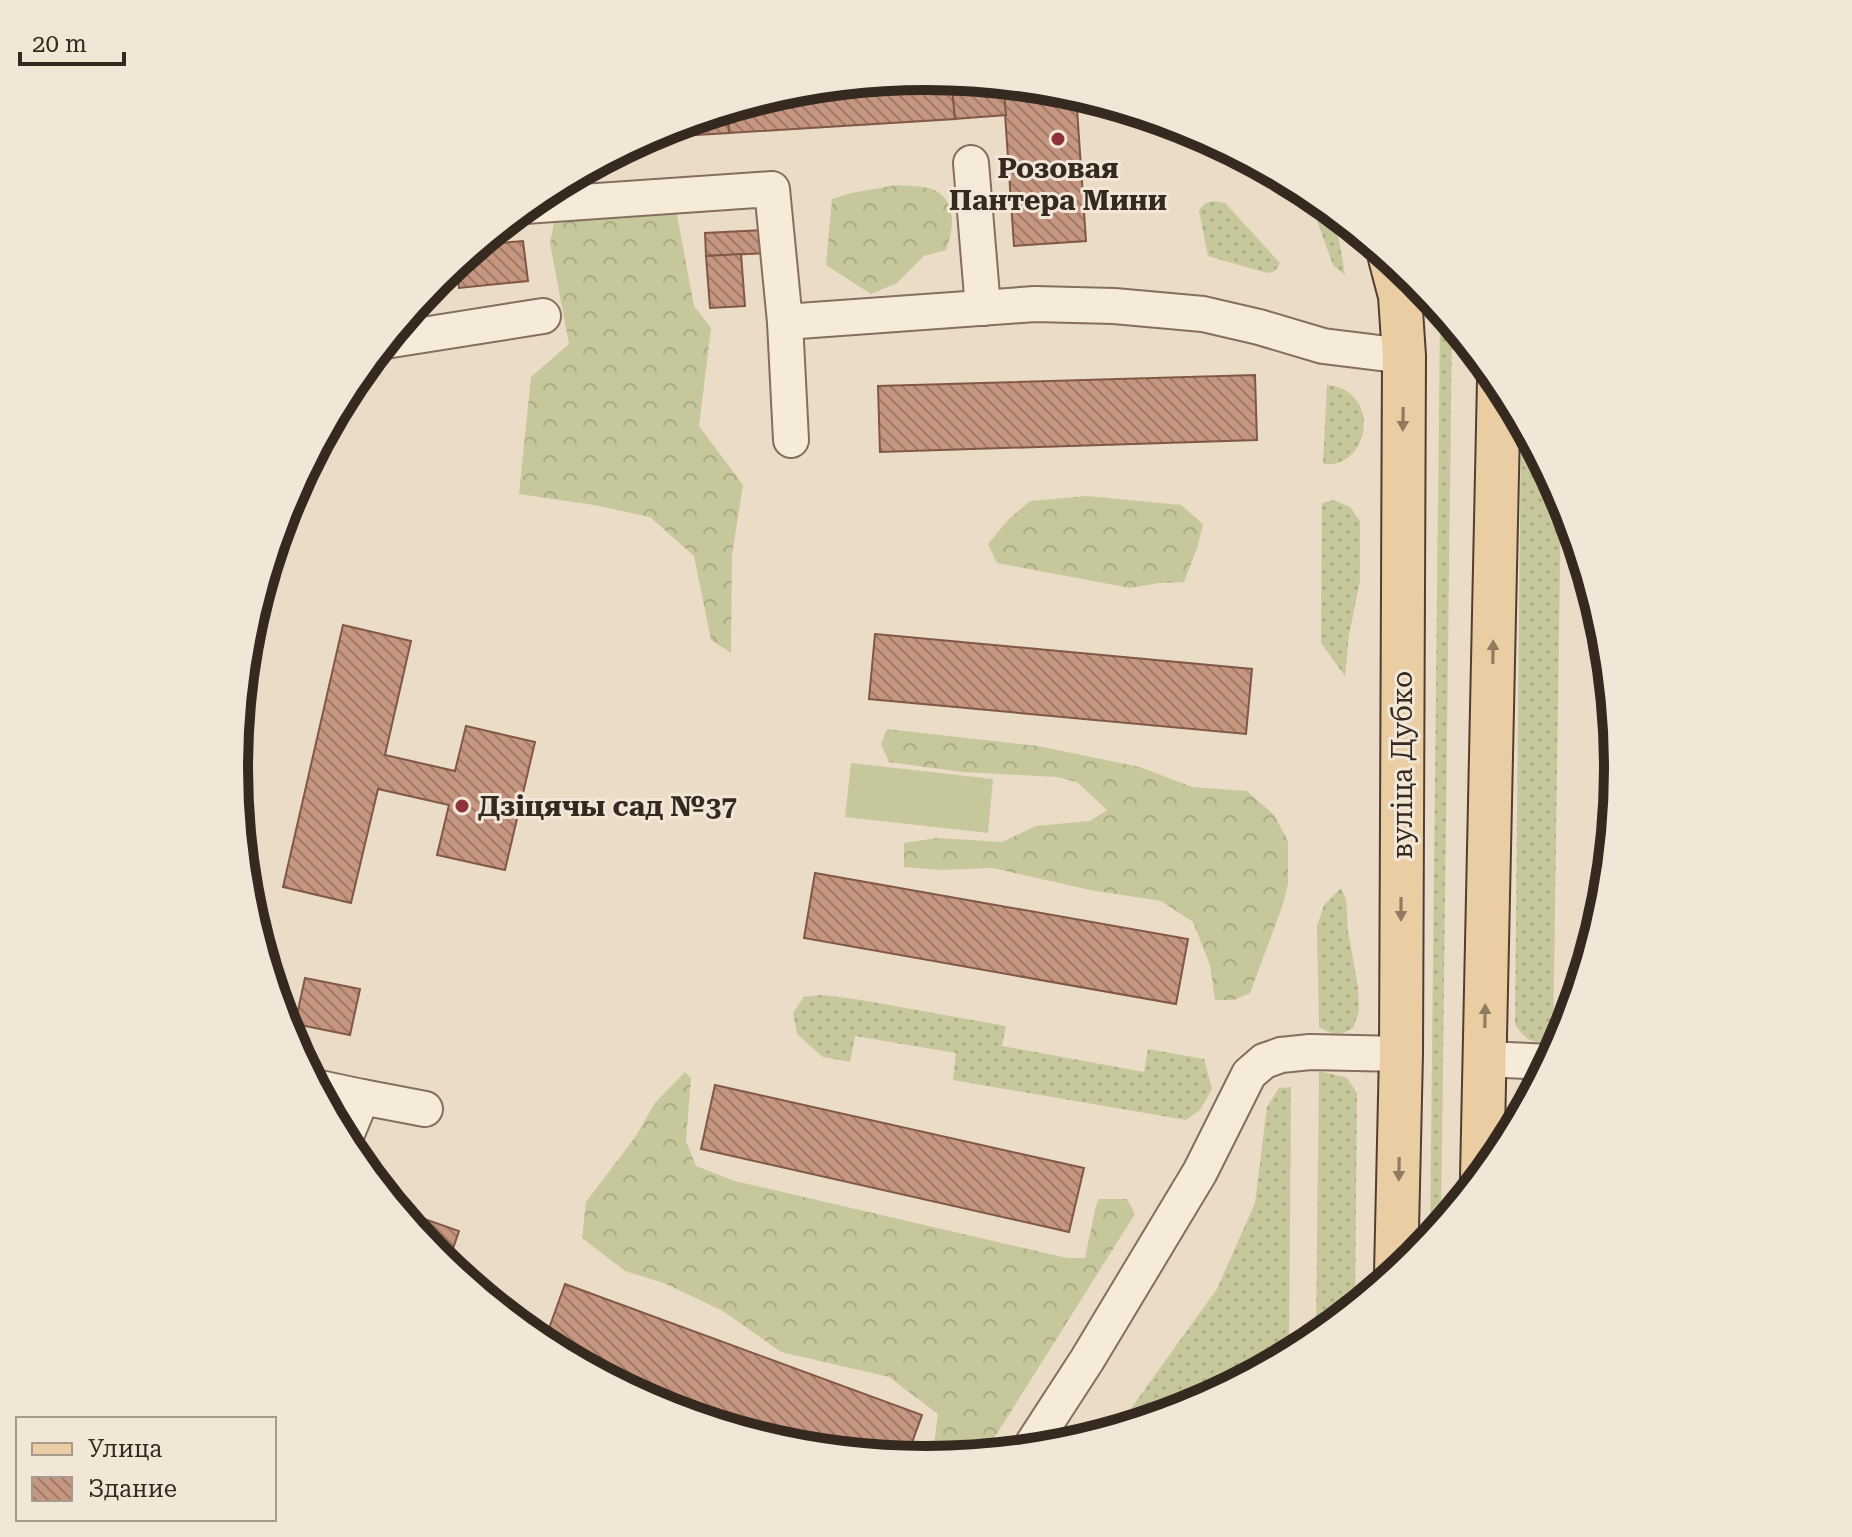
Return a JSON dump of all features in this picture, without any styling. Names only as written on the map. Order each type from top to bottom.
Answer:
[{"type":"main road","name":"вуліца Дубко","points":[[1396,279],[1400,296],[1404,356],[1401,1054],[1396,1257]]},
{"type":"main road","points":[[1482,1156],[1498,405]]},
{"type":"lane","points":[[971,163],[983,308]]},
{"type":"lane","points":[[548,204],[772,189],[785,322],[791,440]]},
{"type":"lane","points":[[785,322],[1035,304],[1114,306],[1203,314],[1323,346],[1404,356]]},
{"type":"lane","points":[[402,338],[543,316]]},
{"type":"lane","points":[[1037,1437],[1200,1172],[1249,1074],[1264,1061],[1281,1055],[1310,1052],[1401,1054]]},
{"type":"lane","points":[[1484,1059],[1538,1061]]},
{"type":"lane","points":[[328,1090],[425,1109]]},
{"type":"lane","points":[[350,1126],[362,1097]]},
{"type":"green space","points":[[897,185],[928,188],[943,196],[951,210],[950,235],[946,250],[924,256],[897,283],[871,294],[826,265],[832,199]]},
{"type":"green space","points":[[1213,201],[1225,203],[1280,263],[1275,271],[1267,273],[1208,256],[1199,211],[1204,204]]},
{"type":"green space","points":[[1309,208],[1336,228],[1345,275],[1333,265],[1315,215]]},
{"type":"green space","points":[[676,210],[694,306],[711,328],[699,426],[743,485],[732,555],[731,653],[711,640],[694,556],[650,517],[519,494],[531,377],[569,344],[550,243],[554,223]]},
{"type":"green space","points":[[1440,326],[1452,340],[1441,1210],[1430,1222]]},
{"type":"green space","points":[[1327,385],[1345,390],[1356,400],[1363,414],[1364,428],[1360,443],[1352,454],[1339,462],[1323,464]]},
{"type":"green space","points":[[1521,442],[1560,529],[1553,1027],[1546,1043],[1540,1043],[1523,1035],[1515,1024]]},
{"type":"green space","points":[[1087,496],[1181,505],[1203,524],[1184,582],[1130,588],[997,563],[988,544],[1008,520],[1030,501]]},
{"type":"green space","points":[[1334,500],[1350,507],[1360,521],[1360,581],[1349,635],[1345,676],[1321,643],[1322,503]]},
{"type":"green space","points":[[887,729],[1038,746],[1140,767],[1192,787],[1247,791],[1274,815],[1288,841],[1288,884],[1250,993],[1234,1000],[1215,1000],[1210,965],[1193,922],[1161,901],[1090,890],[993,868],[941,870],[904,867],[904,843],[937,838],[1002,842],[1036,826],[1090,821],[1107,810],[1077,782],[1057,777],[962,772],[889,762],[881,744]]},
{"type":"green space","points":[[851,763],[993,779],[988,833],[845,817]]},
{"type":"green space","points":[[1341,888],[1346,899],[1359,1011],[1353,1028],[1336,1034],[1319,1027],[1317,926],[1324,905]]},
{"type":"green space","points":[[822,995],[1006,1026],[1002,1046],[1144,1072],[1148,1049],[1204,1059],[1212,1089],[1200,1110],[1186,1120],[953,1080],[956,1053],[855,1036],[850,1062],[823,1057],[797,1034],[793,1013],[804,997]]},
{"type":"green space","points":[[1319,1071],[1347,1078],[1357,1093],[1355,1294],[1316,1323]]},
{"type":"green space","points":[[685,1072],[691,1078],[686,1141],[696,1166],[735,1181],[1067,1258],[1085,1258],[1099,1199],[1127,1199],[1135,1214],[988,1444],[934,1447],[938,1414],[889,1377],[781,1352],[723,1311],[664,1283],[625,1271],[582,1238],[586,1202],[636,1136],[655,1103]]},
{"type":"green space","points":[[1528,1082],[1514,1108],[1516,1099]]},
{"type":"green space","points":[[1291,1087],[1289,1341],[1226,1377],[1125,1417],[1217,1289],[1255,1203],[1267,1107],[1279,1088]]},
{"type":"building","points":[[882,91],[953,91],[955,119],[729,133],[728,120],[794,103]]},
{"type":"building","points":[[952,91],[1004,95],[1006,115],[955,119]]},
{"type":"building","points":[[1004,95],[1077,107],[1086,241],[1014,246]]},
{"type":"building","points":[[728,120],[729,133],[682,136]]},
{"type":"building","points":[[765,230],[767,253],[706,256],[705,233]]},
{"type":"building","points":[[523,241],[528,281],[459,288],[458,278],[497,243]]},
{"type":"building","points":[[741,254],[745,306],[710,308],[706,256]]},
{"type":"building","points":[[1255,375],[1257,440],[880,452],[878,386]]},
{"type":"building","points":[[343,625],[411,641],[385,755],[455,771],[466,726],[535,742],[505,870],[437,855],[449,805],[378,789],[351,903],[283,887]]},
{"type":"building","points":[[875,634],[1252,669],[1246,734],[869,699]]},
{"type":"building","points":[[815,873],[1188,939],[1176,1004],[804,938]]},
{"type":"building","points":[[305,978],[360,989],[350,1035],[298,1025],[296,1020]]},
{"type":"building","points":[[715,1085],[1084,1168],[1069,1232],[701,1149]]},
{"type":"building","points":[[416,1216],[459,1231],[451,1253]]},
{"type":"building","points":[[565,1284],[922,1415],[910,1447],[882,1446],[794,1434],[764,1427],[624,1376],[548,1332]]},
{"type":"place","name":"Розовая Пантера Мини","points":[[1058,139]]},
{"type":"place","name":"Дзіцячы сад №37","points":[[462,806]]}]
